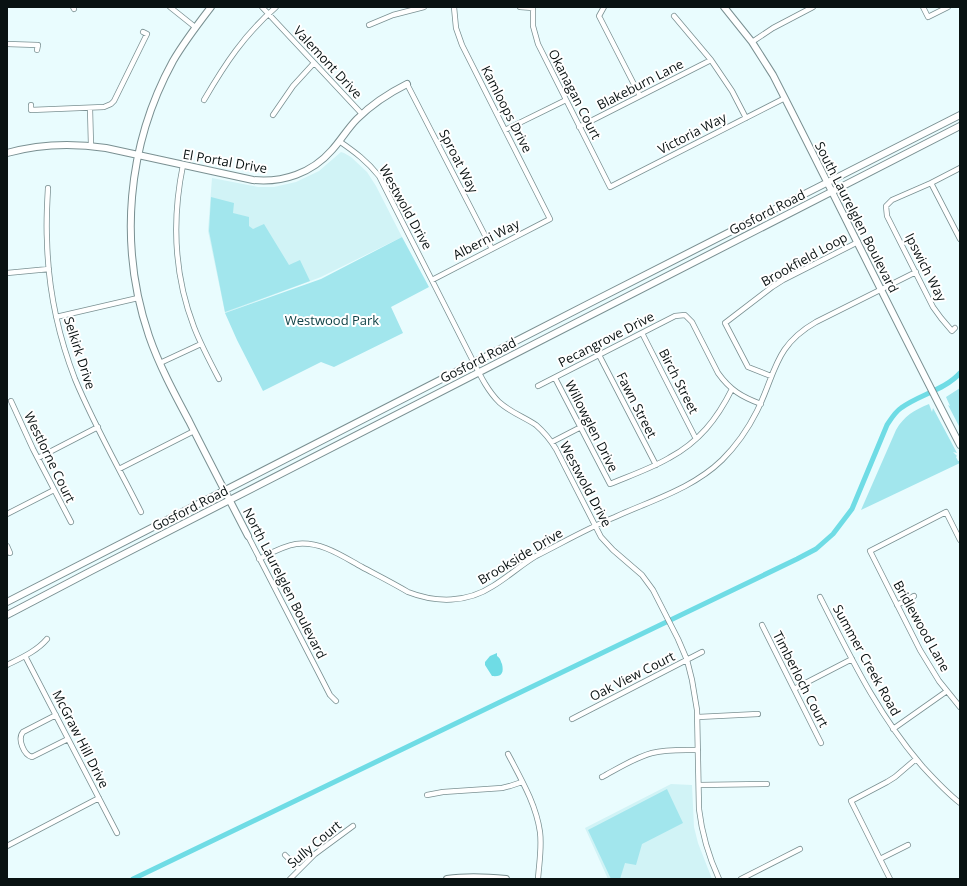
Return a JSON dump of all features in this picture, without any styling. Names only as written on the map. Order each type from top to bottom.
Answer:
[{"type":"main road","name":"North Laurelglen Boulevard","points":[[212,7],[195,27],[174,60],[158,92],[146,125],[138,155],[132,193],[130,234],[133,270],[138,298],[149,336],[160,363],[248,536]]},
{"type":"main road","name":"South Laurelglen Boulevard","points":[[724,7],[752,42],[773,75],[960,445]]},
{"type":"main road","name":"El Portal Drive","points":[[7,153],[27,148],[46,146],[91,146],[253,180],[282,179],[302,173],[312,168],[326,157],[347,130],[362,114],[383,97],[407,84]]},
{"type":"main road","name":"Gosford Road","points":[[7,602],[960,114]]},
{"type":"main road","name":"Gosford Road","points":[[7,615],[960,126]]},
{"type":"main road","points":[[447,879],[474,876],[504,879]]},
{"type":"street","points":[[170,7],[195,27]]},
{"type":"street","name":"Valemont Drive","points":[[262,7],[362,114]]},
{"type":"street","points":[[204,100],[238,47],[276,7]]},
{"type":"street","points":[[369,25],[393,15],[424,7]]},
{"type":"street","name":"Kamloops Drive","points":[[454,7],[456,28],[462,45],[550,219]]},
{"type":"street","points":[[520,7],[533,8]]},
{"type":"street","points":[[604,7],[599,16],[640,96]]},
{"type":"street","points":[[752,42],[773,28],[814,7]]},
{"type":"street","points":[[923,7],[928,17],[948,7]]},
{"type":"street","name":"Okanagan Court","points":[[533,8],[533,26],[538,44],[610,187]]},
{"type":"street","points":[[674,16],[711,60],[729,86],[746,118]]},
{"type":"street","points":[[31,105],[31,110],[104,108],[111,104],[114,102],[147,34],[143,32]]},
{"type":"street","points":[[7,44],[38,45],[37,50]]},
{"type":"street","name":"Blakeburn Lane","points":[[580,127],[711,60]]},
{"type":"street","points":[[273,115],[293,86],[314,63]]},
{"type":"street","name":"Sproat Way","points":[[407,84],[492,249]]},
{"type":"street","name":"Victoria Way","points":[[610,187],[785,98]]},
{"type":"street","points":[[506,130],[566,100]]},
{"type":"street","points":[[90,108],[91,146]]},
{"type":"street","name":"Westwold Drive","points":[[339,141],[366,161],[378,176],[487,387],[499,401],[542,430],[552,442],[601,537],[607,545],[647,581],[666,615],[687,660],[692,680],[698,717],[699,809],[703,836],[719,879]]},
{"type":"street","points":[[183,165],[176,215],[178,261],[189,311],[201,344],[219,379]]},
{"type":"street","points":[[960,168],[931,182],[960,240]]},
{"type":"street","name":"Ipswich Way","points":[[931,182],[892,200],[886,206],[887,216],[933,307],[952,331],[955,328]]},
{"type":"street","name":"Selkirk Drive","points":[[48,188],[47,232],[49,269],[56,316],[67,357],[83,398],[141,512]]},
{"type":"street","name":"Alberni Way","points":[[432,280],[550,219]]},
{"type":"street","name":"Brookfield Loop","points":[[771,376],[748,367],[725,323],[783,280],[858,242]]},
{"type":"street","points":[[7,273],[49,269]]},
{"type":"street","name":"Brookside Drive","points":[[259,559],[278,550],[296,544],[315,545],[332,551],[417,595],[436,600],[456,600],[476,595],[531,560],[595,526],[673,493],[709,471],[726,455],[749,426],[781,355],[790,342],[802,331],[816,322],[916,272]]},
{"type":"street","points":[[56,316],[138,298]]},
{"type":"street","name":"Pecangrove Drive","points":[[538,386],[675,316],[685,315],[692,322],[718,373],[732,389]]},
{"type":"street","name":"Birch Street","points":[[642,333],[696,439]]},
{"type":"street","points":[[160,363],[201,344]]},
{"type":"street","name":"Fawn Street","points":[[599,355],[656,465]]},
{"type":"street","name":"Willowglen Drive","points":[[556,378],[610,484],[656,465]]},
{"type":"street","points":[[656,465],[679,452],[696,439],[713,421],[732,389],[746,399],[760,404]]},
{"type":"street","name":"Westlorne Court","points":[[11,401],[70,522]]},
{"type":"street","points":[[552,442],[581,427]]},
{"type":"street","points":[[38,458],[98,428]]},
{"type":"street","points":[[119,469],[194,431]]},
{"type":"street","points":[[7,514],[54,490]]},
{"type":"street","name":"Bridlewood Lane","points":[[960,540],[946,512],[870,551],[920,650],[947,691],[960,707]]},
{"type":"street","name":"North Laurelglen Boulevard","points":[[248,536],[330,694],[336,702]]},
{"type":"street","points":[[7,546],[10,553]]},
{"type":"street","points":[[897,605],[914,596]]},
{"type":"street","name":"Summer Creek Road","points":[[820,597],[875,701],[893,729],[916,759],[945,790],[960,803]]},
{"type":"street","name":"Timberloch Court","points":[[762,625],[821,743]]},
{"type":"street","points":[[7,665],[25,656],[47,639]]},
{"type":"street","name":"Oak View Court","points":[[572,718],[702,652]]},
{"type":"street","name":"McGraw Hill Drive","points":[[25,656],[117,833]]},
{"type":"street","points":[[794,689],[852,659]]},
{"type":"street","points":[[893,729],[947,691]]},
{"type":"street","points":[[698,717],[758,714]]},
{"type":"street","points":[[56,715],[23,732],[21,734],[20,742],[28,755],[32,757],[68,739]]},
{"type":"street","points":[[602,777],[644,755],[653,752],[669,750],[698,750]]},
{"type":"street","points":[[508,754],[535,810],[540,833],[538,879]]},
{"type":"street","points":[[890,879],[851,801],[895,777],[916,759]]},
{"type":"street","points":[[427,795],[443,792],[502,788],[522,782]]},
{"type":"street","points":[[699,785],[767,784]]},
{"type":"street","points":[[7,846],[99,798]]},
{"type":"street","name":"Sully Court","points":[[290,879],[319,851],[353,826]]},
{"type":"street","points":[[880,859],[908,845]]},
{"type":"street","points":[[741,879],[800,849]]},
{"type":"street","points":[[285,855],[299,869]]},
{"type":"shaded area","points":[[341,152],[351,157],[367,172],[376,186],[402,237],[321,277],[225,313],[208,231],[212,178],[258,187],[274,187],[296,182],[319,171]]},
{"type":"shaded area","points":[[497,653],[503,670],[502,674],[492,676],[485,665],[485,662],[490,656]]},
{"type":"shaded area","points":[[671,784],[692,785],[694,827],[698,843],[712,879],[608,879],[585,828]]},
{"type":"green space","points":[[211,197],[234,203],[233,213],[249,217],[249,226],[253,229],[264,224],[289,265],[300,260],[310,281],[225,312],[209,231]]},
{"type":"green space","name":"Westwood Park","points":[[402,237],[429,287],[391,307],[403,333],[334,367],[321,362],[263,391],[225,313],[321,279]]},
{"type":"green space","points":[[960,388],[960,428],[948,405],[950,406],[946,397]]},
{"type":"green space","points":[[929,404],[932,412],[933,408],[957,453],[953,452],[957,456],[956,457],[960,463],[861,510],[899,425],[910,414]]},
{"type":"green space","points":[[667,789],[683,823],[642,844],[636,865],[625,863],[620,879],[611,879],[588,830]]},
{"type":"waterway","points":[[133,879],[816,549],[833,534],[852,509],[887,425],[895,414],[908,403],[947,384],[960,373]]}]
